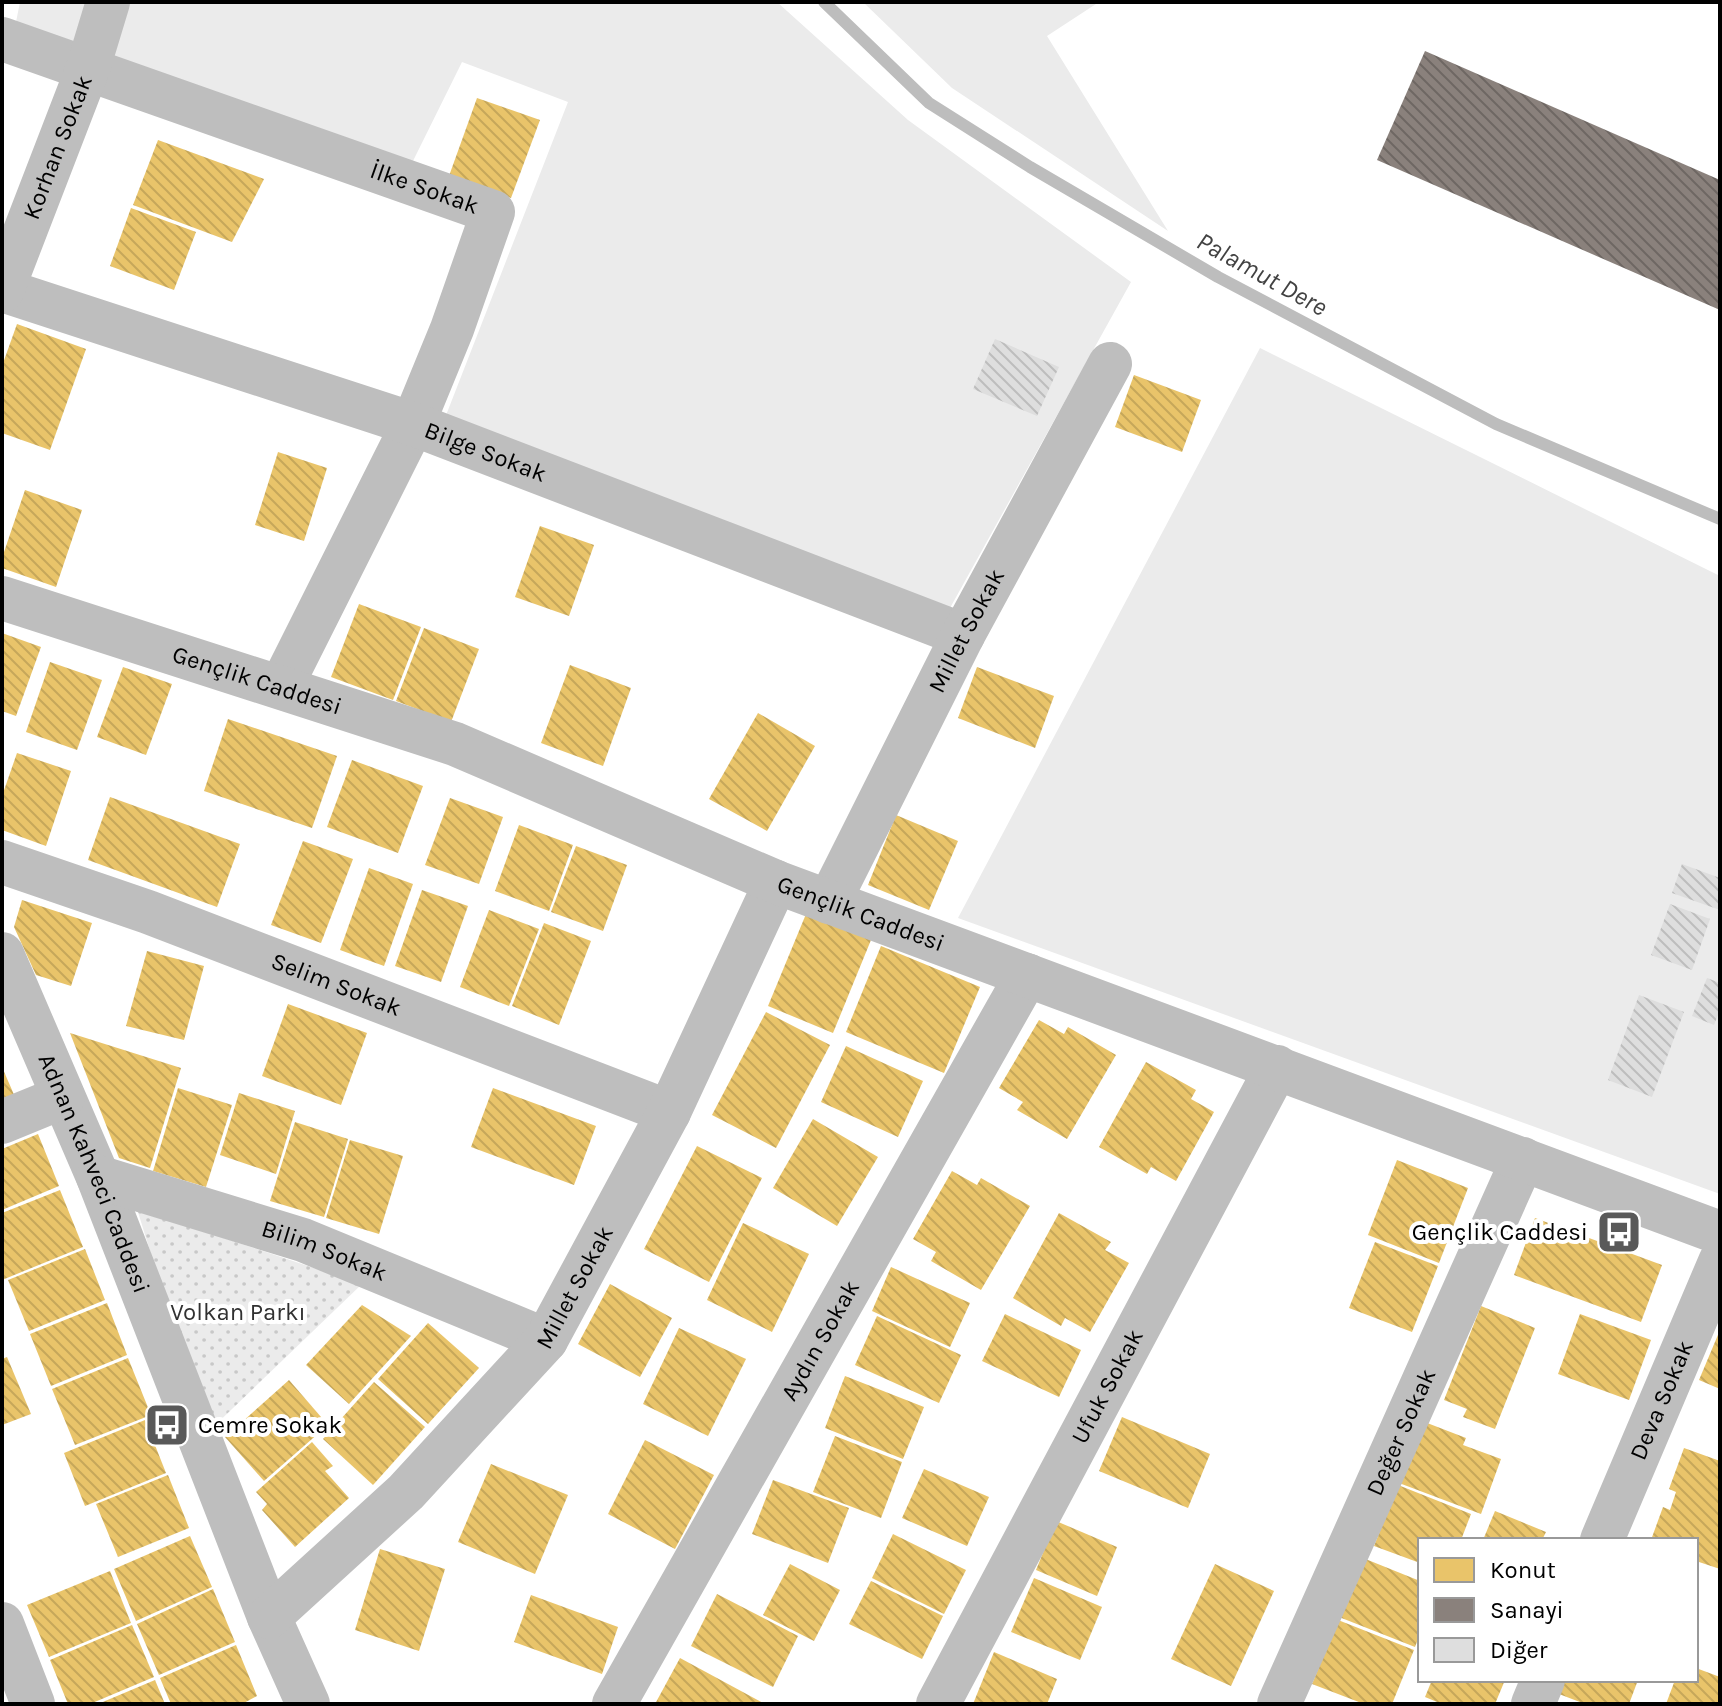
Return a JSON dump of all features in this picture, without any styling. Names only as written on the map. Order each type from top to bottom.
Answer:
[{"type":"street","name":"Korhan Sokak","points":[[2,290],[88,68],[108,2]]},
{"type":"street","name":"İlke Sokak","points":[[2,39],[493,212],[452,329],[413,424],[281,687]]},
{"type":"street","name":"Bilge Sokak","points":[[2,290],[413,424],[963,635]]},
{"type":"street","name":"Millet Sokak","points":[[829,902],[963,635],[1110,364]]},
{"type":"street","name":"Gençlik Caddesi","points":[[2,598],[455,744],[776,882],[1720,1233]]},
{"type":"street","name":"Selim Sokak","points":[[2,862],[148,912],[669,1112]]},
{"type":"street","name":"Millet Sokak","points":[[269,1617],[406,1492],[546,1340],[669,1112],[776,882]]},
{"type":"street","name":"Adnan Kahveci Caddesi","points":[[2,954],[98,1177],[269,1617],[308,1704]]},
{"type":"street","name":"Aydın Sokak","points":[[614,1704],[1027,975]]},
{"type":"street","name":"Ufuk Sokak","points":[[938,1704],[1277,1067]]},
{"type":"street","points":[[2,1122],[63,1097]]},
{"type":"street","name":"Değer Sokak","points":[[1279,1704],[1523,1159]]},
{"type":"street","name":"Bilim Sokak","points":[[98,1177],[303,1240],[546,1340]]},
{"type":"street","name":"Deva Sokak","points":[[1603,1538],[1720,1262]]},
{"type":"street","points":[[2,1624],[33,1704]]},
{"type":"street","points":[[1533,1704],[1542,1682]]},
{"type":"green space","points":[[20,2],[777,2],[908,120],[1131,282],[945,617],[443,423],[568,102],[462,62],[411,165],[14,32]]},
{"type":"green space","points":[[863,2],[1099,2],[1047,36],[1168,231],[952,88]]},
{"type":"green space","points":[[1260,348],[1720,576],[1720,1194],[958,918]]},
{"type":"green space","name":"Volkan Parkı","points":[[137,1209],[362,1284],[207,1433]]},
{"type":"building: Konut","points":[[477,98],[540,120],[511,198],[449,176]]},
{"type":"building: Konut","points":[[158,140],[264,179],[232,242],[133,205]]},
{"type":"building: Konut","points":[[131,208],[196,232],[174,290],[110,266]]},
{"type":"building: Konut","points":[[17,324],[86,349],[50,450],[2,433],[2,366]]},
{"type":"building: Konut","points":[[1134,375],[1201,400],[1182,452],[1115,427]]},
{"type":"building: Konut","points":[[278,452],[327,468],[304,541],[255,525]]},
{"type":"building: Konut","points":[[25,490],[82,510],[56,587],[2,568],[2,558]]},
{"type":"building: Konut","points":[[540,526],[594,545],[569,616],[515,597]]},
{"type":"building: Konut","points":[[359,604],[421,627],[393,700],[331,677]]},
{"type":"building: Konut","points":[[424,628],[479,649],[451,722],[396,701]]},
{"type":"building: Konut","points":[[2,633],[41,647],[16,716],[2,711]]},
{"type":"building: Konut","points":[[50,662],[102,680],[77,750],[26,732]]},
{"type":"building: Konut","points":[[570,665],[631,688],[603,766],[541,743]]},
{"type":"building: Konut","points":[[123,667],[172,684],[146,755],[97,737]]},
{"type":"building: Konut","points":[[977,667],[1054,696],[1035,748],[958,718]]},
{"type":"building: Konut","points":[[758,713],[815,746],[767,831],[709,799]]},
{"type":"building: Konut","points":[[228,719],[337,756],[312,828],[204,791]]},
{"type":"building: Konut","points":[[17,753],[71,771],[46,846],[2,830],[2,796]]},
{"type":"building: Konut","points":[[352,760],[423,786],[398,853],[327,827]]},
{"type":"building: Konut","points":[[110,797],[240,844],[217,907],[88,860]]},
{"type":"building: Konut","points":[[450,798],[503,817],[479,884],[425,865]]},
{"type":"building: Konut","points":[[896,815],[958,841],[929,910],[868,885]]},
{"type":"building: Konut","points":[[519,825],[573,845],[549,911],[495,891]]},
{"type":"building: Konut","points":[[303,841],[353,859],[321,943],[271,925]]},
{"type":"building: Konut","points":[[576,846],[627,865],[603,931],[551,912]]},
{"type":"building: Konut","points":[[369,868],[413,884],[384,966],[340,950]]},
{"type":"building: Konut","points":[[422,890],[468,906],[441,982],[395,966]]},
{"type":"building: Konut","points":[[22,900],[92,923],[71,986],[36,975],[14,927]]},
{"type":"building: Konut","points":[[489,910],[539,929],[509,1006],[460,987]]},
{"type":"building: Konut","points":[[806,914],[871,940],[833,1033],[768,1006]]},
{"type":"building: Konut","points":[[544,923],[591,941],[559,1025],[512,1006]]},
{"type":"building: Konut","points":[[881,946],[980,987],[944,1073],[846,1032]]},
{"type":"building: Konut","points":[[147,951],[204,966],[184,1040],[126,1026]]},
{"type":"building: Konut","points":[[288,1004],[367,1033],[341,1105],[262,1076]]},
{"type":"building: Konut","points":[[766,1012],[830,1045],[776,1148],[712,1115]]},
{"type":"building: Konut","points":[[1039,1020],[1064,1034],[1068,1027],[1116,1055],[1067,1139],[1017,1110],[1023,1102],[999,1088]]},
{"type":"building: Konut","points":[[70,1033],[181,1068],[150,1168],[119,1158]]},
{"type":"building: Konut","points":[[846,1046],[923,1081],[898,1137],[821,1102]]},
{"type":"building: Konut","points":[[1146,1062],[1196,1090],[1191,1099],[1214,1112],[1176,1181],[1151,1167],[1147,1174],[1099,1147]]},
{"type":"building: Konut","points":[[2,1067],[15,1097],[2,1103]]},
{"type":"building: Konut","points":[[178,1088],[232,1105],[206,1187],[153,1171]]},
{"type":"building: Konut","points":[[493,1088],[596,1126],[574,1185],[471,1147]]},
{"type":"building: Konut","points":[[239,1093],[295,1111],[276,1174],[220,1155]]},
{"type":"building: Konut","points":[[813,1119],[878,1157],[837,1226],[773,1188]]},
{"type":"building: Konut","points":[[295,1122],[348,1139],[324,1217],[270,1201]]},
{"type":"building: Konut","points":[[38,1134],[59,1186],[2,1210],[2,1149]]},
{"type":"building: Konut","points":[[350,1140],[403,1156],[379,1234],[326,1218]]},
{"type":"building: Konut","points":[[697,1146],[762,1178],[709,1282],[644,1249]]},
{"type":"building: Konut","points":[[1397,1160],[1468,1188],[1439,1263],[1368,1235]]},
{"type":"building: Konut","points":[[952,1171],[977,1185],[981,1178],[1030,1206],[981,1290],[931,1261],[936,1252],[913,1239]]},
{"type":"building: Konut","points":[[60,1190],[83,1247],[2,1280],[2,1213]]},
{"type":"building: Konut","points":[[1059,1213],[1111,1242],[1105,1250],[1129,1263],[1090,1332],[1065,1318],[1061,1326],[1013,1298]]},
{"type":"building: Konut","points":[[1535,1218],[1662,1265],[1641,1322],[1514,1275]]},
{"type":"building: Konut","points":[[743,1223],[809,1254],[772,1332],[707,1300]]},
{"type":"building: Konut","points":[[1375,1242],[1438,1266],[1412,1332],[1349,1308]]},
{"type":"building: Konut","points":[[85,1249],[105,1300],[29,1331],[8,1280]]},
{"type":"building: Konut","points":[[891,1267],[970,1303],[950,1347],[872,1311]]},
{"type":"building: Konut","points":[[610,1284],[672,1318],[640,1377],[578,1344]]},
{"type":"building: Konut","points":[[107,1303],[127,1355],[51,1386],[30,1334]]},
{"type":"building: Konut","points":[[362,1305],[411,1336],[349,1404],[306,1365]]},
{"type":"building: Konut","points":[[1481,1306],[1535,1328],[1495,1429],[1463,1417],[1467,1409],[1444,1400]]},
{"type":"building: Konut","points":[[1005,1314],[1081,1350],[1059,1397],[982,1361]]},
{"type":"building: Konut","points":[[1580,1314],[1651,1340],[1629,1400],[1558,1374]]},
{"type":"building: Konut","points":[[877,1316],[961,1355],[939,1403],[855,1365]]},
{"type":"building: Konut","points":[[428,1323],[479,1368],[428,1424],[378,1379]]},
{"type":"building: Konut","points":[[679,1328],[746,1359],[708,1436],[643,1404]]},
{"type":"building: Konut","points":[[1720,1330],[1720,1389],[1699,1380]]},
{"type":"building: Konut","points":[[7,1357],[31,1414],[2,1425],[2,1359]]},
{"type":"building: Konut","points":[[128,1358],[151,1415],[75,1445],[52,1389]]},
{"type":"building: Konut","points":[[845,1376],[924,1407],[903,1459],[825,1428]]},
{"type":"building: Konut","points":[[289,1380],[328,1425],[264,1481],[225,1437]]},
{"type":"building: Konut","points":[[374,1382],[425,1427],[373,1485],[323,1439]]},
{"type":"building: Konut","points":[[1122,1417],[1210,1454],[1188,1508],[1099,1471]]},
{"type":"building: Konut","points":[[145,1420],[166,1473],[85,1506],[64,1453]]},
{"type":"building: Konut","points":[[1422,1421],[1466,1438],[1463,1445],[1501,1459],[1481,1514],[1399,1483]]},
{"type":"building: Konut","points":[[835,1436],[902,1462],[881,1518],[813,1492]]},
{"type":"building: Konut","points":[[645,1440],[714,1475],[675,1549],[608,1514]]},
{"type":"building: Konut","points":[[312,1442],[333,1466],[325,1471],[349,1498],[295,1547],[262,1510],[267,1504],[256,1492]]},
{"type":"building: Konut","points":[[1684,1448],[1720,1461],[1720,1569],[1698,1562],[1698,1538],[1652,1538],[1663,1507],[1670,1510],[1676,1492],[1669,1489]]},
{"type":"building: Konut","points":[[491,1464],[568,1495],[535,1574],[458,1542]]},
{"type":"building: Konut","points":[[924,1469],[989,1497],[967,1546],[902,1518]]},
{"type":"building: Konut","points":[[168,1475],[189,1528],[118,1557],[96,1504]]},
{"type":"building: Konut","points":[[773,1480],[849,1508],[828,1563],[752,1534]]},
{"type":"building: Konut","points":[[1398,1485],[1471,1514],[1462,1538],[1418,1538],[1418,1562],[1374,1546]]},
{"type":"building: Konut","points":[[1495,1511],[1546,1532],[1543,1538],[1484,1538]]},
{"type":"building: Konut","points":[[1056,1521],[1117,1547],[1097,1596],[1036,1570]]},
{"type":"building: Konut","points":[[893,1534],[966,1570],[944,1614],[872,1578]]},
{"type":"building: Konut","points":[[190,1536],[212,1587],[136,1621],[114,1569]]},
{"type":"building: Konut","points":[[380,1549],[445,1569],[419,1651],[355,1630]]},
{"type":"building: Konut","points":[[1363,1558],[1418,1580],[1418,1639],[1415,1647],[1339,1617]]},
{"type":"building: Konut","points":[[790,1564],[840,1590],[814,1641],[763,1615]]},
{"type":"building: Konut","points":[[1215,1564],[1274,1591],[1231,1686],[1171,1659]]},
{"type":"building: Konut","points":[[110,1571],[131,1623],[49,1657],[27,1605]]},
{"type":"building: Konut","points":[[1034,1578],[1102,1607],[1080,1660],[1011,1632]]},
{"type":"building: Konut","points":[[871,1581],[943,1616],[922,1659],[849,1624]]},
{"type":"building: Konut","points":[[213,1589],[235,1642],[159,1675],[137,1624]]},
{"type":"building: Konut","points":[[717,1594],[798,1636],[773,1687],[691,1646]]},
{"type":"building: Konut","points":[[531,1595],[618,1627],[602,1674],[514,1642]]},
{"type":"building: Konut","points":[[1338,1620],[1414,1650],[1392,1704],[1364,1704],[1312,1684]]},
{"type":"building: Konut","points":[[132,1625],[154,1677],[90,1704],[68,1704],[50,1660]]},
{"type":"building: Konut","points":[[236,1645],[257,1696],[242,1704],[171,1704],[160,1678]]},
{"type":"building: Konut","points":[[994,1652],[1057,1679],[1047,1704],[973,1704]]},
{"type":"building: Konut","points":[[680,1658],[765,1704],[655,1704]]},
{"type":"building: Konut","points":[[1698,1669],[1720,1677],[1720,1704],[1666,1704],[1674,1682],[1698,1682]]},
{"type":"building: Konut","points":[[155,1680],[165,1704],[98,1704]]},
{"type":"building: Konut","points":[[1431,1682],[1504,1682],[1495,1704],[1442,1704],[1425,1697]]},
{"type":"building: Konut","points":[[1563,1682],[1637,1682],[1629,1704],[1585,1704],[1559,1694]]},
{"type":"building: Sanayi","points":[[1425,51],[1720,180],[1720,310],[1377,160]]},
{"type":"building: Diğer","points":[[995,339],[1059,367],[1037,416],[973,389]]},
{"type":"building: Diğer","points":[[1682,864],[1720,878],[1720,910],[1672,893]]},
{"type":"building: Diğer","points":[[1670,904],[1710,919],[1692,970],[1651,955]]},
{"type":"building: Diğer","points":[[1707,978],[1720,983],[1720,1010],[1714,1025],[1692,1016]]},
{"type":"building: Diğer","points":[[1639,995],[1684,1012],[1652,1097],[1608,1080]]},
{"type":"waterway","name":"Palamut Dere","points":[[824,2],[929,103],[1030,167],[1218,277],[1496,424],[1720,519]]},
{"type":"place","name":"Gençlik Caddesi","points":[[1619,1232]]},
{"type":"place","name":"Cemre Sokak","points":[[167,1425]]}]
